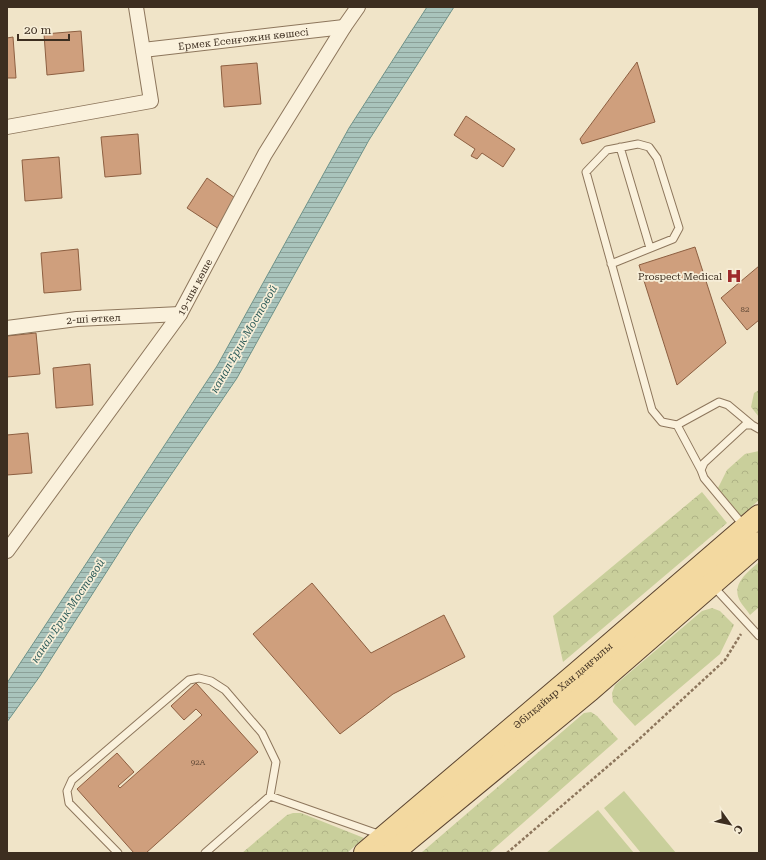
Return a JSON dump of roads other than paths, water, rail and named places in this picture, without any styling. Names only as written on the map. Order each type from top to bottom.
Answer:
[{"type":"main road","name":"Әбілқайыр Хан даңғылы","points":[[365,853],[388,845],[583,682],[705,576],[754,529]]},
{"type":"street","points":[[7,127],[151,101],[136,7]]},
{"type":"street","name":"19-шы көше","points":[[8,549],[180,314],[265,154],[358,7]]},
{"type":"street","name":"Ермек Есенғожин көшесі","points":[[143,50],[344,27]]},
{"type":"street","name":"2-шi өткел","points":[[7,328],[77,319],[180,314]]},
{"type":"lane","points":[[611,264],[673,239],[678,228],[657,158],[649,147],[638,144],[607,150],[586,172],[611,264],[652,410],[662,422],[677,425],[719,402],[728,405],[759,429]]},
{"type":"lane","points":[[620,147],[650,248]]},
{"type":"lane","points":[[677,425],[704,478],[754,529]]},
{"type":"lane","points":[[701,470],[704,463],[745,426],[752,425]]},
{"type":"lane","points":[[705,576],[759,636]]},
{"type":"lane","points":[[118,853],[69,803],[67,791],[72,780],[189,680],[199,678],[211,681],[225,690],[262,733],[276,762],[270,796],[205,853]]},
{"type":"lane","points":[[270,796],[388,845]]},
{"type":"water","name":"канал Ерик Мостовой","points":[[427,7],[454,7],[369,140],[237,378],[134,529],[40,676],[7,722],[7,683],[217,366],[349,128]]},
{"type":"place","name":"Prospect Medical","points":[[734,276]]}]
